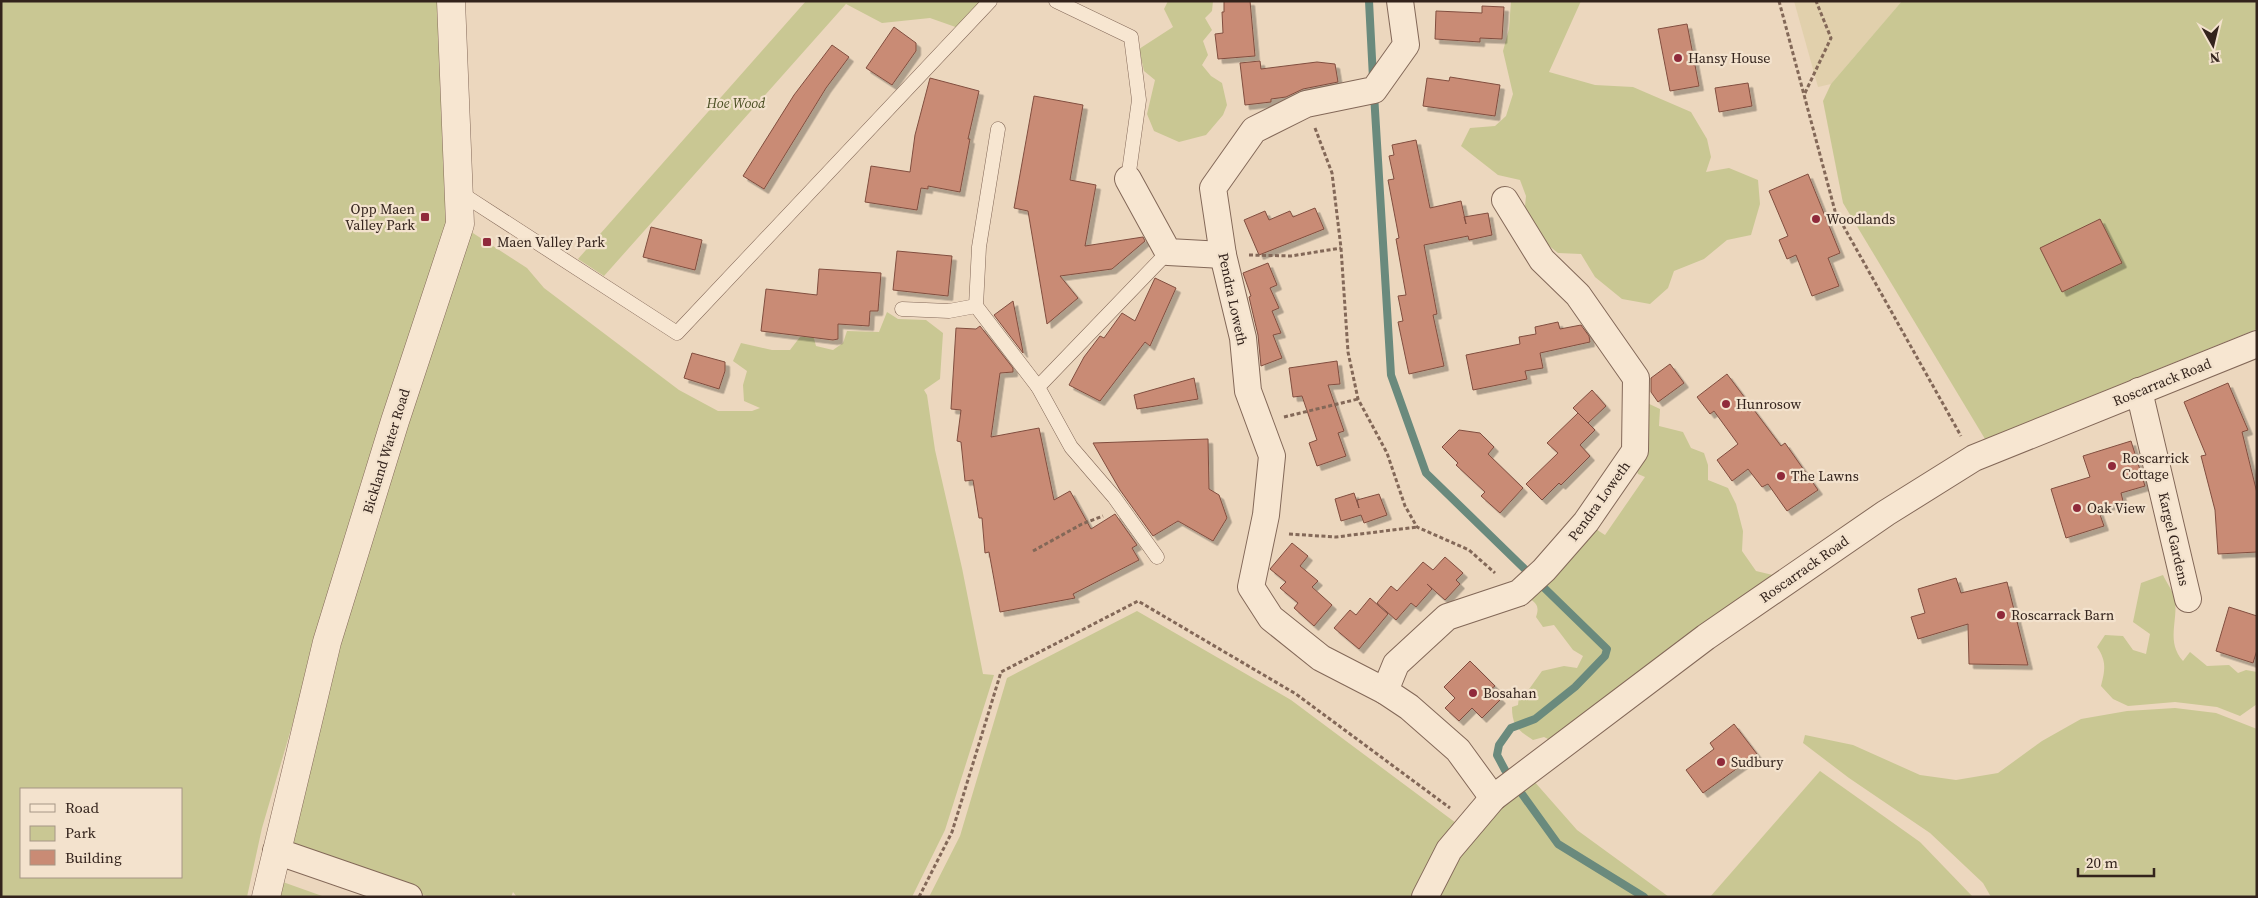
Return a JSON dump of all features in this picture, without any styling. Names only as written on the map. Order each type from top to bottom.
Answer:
[{"type":"street","name":"Bickland Water Road","points":[[266,897],[327,642],[395,421],[460,224],[451,1]]},
{"type":"street","name":"Pendra Loweth","points":[[1400,1],[1406,45],[1374,90],[1306,104],[1254,130],[1213,188],[1222,255],[1243,338],[1248,391],[1272,456],[1266,515],[1251,587],[1271,618],[1321,658],[1385,691],[1409,707],[1458,750],[1493,798]]},
{"type":"street","points":[[1128,179],[1168,252],[1222,255]]},
{"type":"street","name":"Pendra Loweth","points":[[1505,200],[1542,260],[1578,295],[1636,378],[1635,451],[1586,522],[1530,584]]},
{"type":"street","name":"Roscarrack Road","points":[[1425,897],[1448,850],[1493,798],[1706,637],[1886,513],[1974,458],[2257,344]]},
{"type":"street","name":"Kargel Gardens","points":[[2139,391],[2188,599]]},
{"type":"street","points":[[1385,691],[1396,664],[1447,617],[1530,584]]},
{"type":"street","points":[[276,851],[409,897]]},
{"type":"lane","points":[[459,192],[677,333],[990,1]]},
{"type":"lane","points":[[1056,1],[1130,37],[1139,100],[1128,179]]},
{"type":"lane","points":[[998,129],[979,247],[976,306],[1038,387],[1071,446],[1123,509],[1158,557]]},
{"type":"lane","points":[[1038,387],[1168,252]]},
{"type":"lane","points":[[902,309],[949,311],[976,306]]},
{"type":"path","points":[[1779,1],[1835,210],[1974,458]]},
{"type":"path","points":[[1804,94],[1831,38],[1816,1]]},
{"type":"path","points":[[1306,104],[1332,173],[1341,248],[1348,352],[1358,399],[1387,453],[1405,506],[1417,527]]},
{"type":"path","points":[[1222,255],[1291,256],[1341,248]]},
{"type":"path","points":[[1260,423],[1358,399]]},
{"type":"path","points":[[1033,551],[1082,524],[1123,509]]},
{"type":"path","points":[[1261,538],[1293,533],[1336,537],[1417,527],[1469,550],[1530,584]]},
{"type":"path","points":[[919,897],[952,832],[1001,672],[1138,601],[1296,694],[1471,823]]},
{"type":"shaded area","points":[[1794,1],[1902,1],[1831,84],[1818,87]]},
{"type":"green space","points":[[1,1],[451,1],[460,224],[296,712],[262,828],[247,897],[1,897]]},
{"type":"green space","name":"Hoe Wood","points":[[806,1],[990,1],[964,30],[930,18],[882,23],[846,4],[604,276],[578,259]]},
{"type":"green space","points":[[1168,1],[1213,1],[1212,11],[1205,18],[1212,30],[1203,41],[1208,55],[1202,65],[1211,76],[1222,83],[1227,105],[1223,115],[1206,135],[1179,142],[1154,131],[1147,114],[1155,80],[1144,71],[1139,49],[1173,27],[1164,9]]},
{"type":"green space","points":[[1511,1],[1581,1],[1549,72],[1595,85],[1633,87],[1691,112],[1707,139],[1711,157],[1706,172],[1729,168],[1758,180],[1760,204],[1751,235],[1727,240],[1704,259],[1674,271],[1668,288],[1650,304],[1622,299],[1595,277],[1581,254],[1558,253],[1542,240],[1524,217],[1526,196],[1520,180],[1498,175],[1461,146],[1470,128],[1495,126],[1506,116],[1513,94],[1503,51],[1509,29]]},
{"type":"green space","points":[[1902,1],[2257,1],[2257,329],[1985,439],[1843,203],[1823,101],[1831,84]]},
{"type":"green space","points":[[462,226],[527,268],[544,288],[679,390],[718,411],[752,411],[760,408],[744,401],[743,385],[747,371],[733,361],[741,343],[772,350],[790,350],[800,337],[813,335],[816,346],[833,350],[843,343],[847,331],[879,332],[887,312],[898,319],[926,320],[943,333],[940,379],[924,390],[927,395],[935,450],[962,568],[983,674],[994,675],[945,830],[912,897],[517,897],[513,892],[511,897],[430,897],[285,848],[333,642]]},
{"type":"green space","points":[[1645,402],[1660,409],[1659,426],[1683,432],[1691,448],[1704,453],[1708,465],[1708,480],[1728,488],[1736,504],[1743,531],[1742,551],[1756,571],[1785,578],[1550,740],[1544,737],[1533,740],[1517,727],[1513,719],[1512,707],[1518,705],[1519,696],[1527,692],[1542,671],[1564,666],[1577,668],[1583,656],[1573,650],[1554,625],[1543,627],[1536,617],[1537,606],[1530,599],[1588,524],[1605,535],[1645,477],[1638,474],[1633,460]]},
{"type":"green space","points":[[2163,575],[2174,597],[2176,608],[2174,639],[2178,654],[2183,661],[2190,652],[2207,666],[2229,665],[2238,673],[2246,670],[2257,672],[2257,704],[2240,716],[2217,707],[2175,702],[2128,706],[2113,699],[2101,686],[2104,666],[2097,647],[2105,635],[2123,636],[2133,650],[2146,654],[2150,634],[2133,622],[2141,583]]},
{"type":"green space","points":[[1137,611],[1291,700],[1456,823],[1413,897],[929,897],[960,836],[1007,678]]},
{"type":"green space","points":[[2175,708],[2216,713],[2257,729],[2257,897],[1991,897],[1983,883],[1930,833],[1849,778],[1803,743],[1805,735],[1853,745],[1920,775],[1956,780],[1998,773],[2042,741],[2081,719],[2127,711]]},
{"type":"green space","points":[[1820,771],[1920,842],[1973,897],[1710,897]]},
{"type":"green space","points":[[1533,780],[1577,830],[1669,897],[1438,897],[1460,856],[1498,805]]},
{"type":"green space","points":[[280,881],[325,897],[277,897]]},
{"type":"building","points":[[1224,1],[1250,1],[1255,56],[1218,59],[1215,34],[1223,33],[1222,12],[1224,12]]},
{"type":"building","points":[[1482,6],[1504,7],[1502,39],[1480,38],[1480,42],[1435,39],[1436,11],[1482,13]]},
{"type":"building","name":"Hansy House","points":[[1687,24],[1699,86],[1670,91],[1658,29]]},
{"type":"building","points":[[894,27],[916,43],[916,51],[892,85],[866,68]]},
{"type":"building","points":[[832,45],[849,57],[826,88],[764,189],[743,176],[794,95]]},
{"type":"building","points":[[1260,61],[1261,69],[1317,62],[1335,64],[1338,82],[1303,89],[1286,97],[1271,99],[1271,102],[1245,105],[1240,63]]},
{"type":"building","points":[[1450,77],[1500,85],[1495,116],[1423,106],[1427,78],[1449,81]]},
{"type":"building","points":[[930,78],[979,91],[968,139],[970,139],[960,192],[928,186],[928,189],[921,188],[917,210],[865,202],[871,166],[910,172],[915,135]]},
{"type":"building","points":[[1748,83],[1752,106],[1719,112],[1715,88]]},
{"type":"building","points":[[1034,96],[1083,105],[1070,180],[1096,185],[1085,246],[1143,237],[1145,241],[1112,269],[1060,276],[1078,298],[1047,324],[1028,211],[1014,208]]},
{"type":"building","points":[[1416,140],[1430,208],[1461,201],[1464,217],[1488,213],[1492,235],[1469,240],[1468,236],[1424,245],[1437,314],[1433,315],[1444,366],[1409,374],[1398,322],[1403,321],[1398,296],[1406,295],[1396,239],[1399,238],[1388,180],[1394,179],[1389,156],[1394,155],[1392,145]]},
{"type":"building","name":"Woodlands","points":[[1808,174],[1840,253],[1828,258],[1839,286],[1812,296],[1796,255],[1787,259],[1779,240],[1788,236],[1769,191]]},
{"type":"building","points":[[1315,208],[1324,229],[1259,255],[1244,220],[1265,211],[1269,220],[1290,211],[1293,217]]},
{"type":"building","points":[[2100,219],[2122,263],[2062,292],[2040,248]]},
{"type":"building","points":[[651,227],[702,240],[695,270],[643,257]]},
{"type":"building","points":[[897,251],[952,256],[948,296],[893,290]]},
{"type":"building","points":[[1268,263],[1277,285],[1270,288],[1279,308],[1272,311],[1281,333],[1273,335],[1282,358],[1261,366],[1258,335],[1249,297],[1251,296],[1243,273]]},
{"type":"building","points":[[819,269],[881,273],[878,311],[870,311],[869,326],[838,324],[838,339],[833,340],[761,331],[766,289],[817,295]]},
{"type":"building","points":[[1155,278],[1176,288],[1150,346],[1145,342],[1100,401],[1069,385],[1084,357],[1100,336],[1104,338],[1122,313],[1135,321]]},
{"type":"building","points":[[1013,301],[1023,352],[1023,353],[994,315]]},
{"type":"building","points":[[1558,322],[1560,329],[1581,325],[1589,336],[1590,342],[1540,353],[1543,368],[1525,371],[1527,379],[1473,390],[1466,355],[1520,344],[1519,337],[1536,334],[1535,327]]},
{"type":"building","points":[[980,326],[1013,368],[1013,372],[1000,373],[991,437],[1039,428],[1054,500],[1070,491],[1091,529],[1115,514],[1137,545],[1132,548],[1139,560],[1073,594],[1075,598],[1000,612],[989,552],[985,553],[982,518],[979,518],[973,480],[965,481],[961,442],[957,441],[961,410],[951,409],[956,328],[976,329]]},
{"type":"building","points":[[692,353],[725,362],[725,371],[719,389],[684,378]]},
{"type":"building","points":[[1337,361],[1340,384],[1328,385],[1344,431],[1338,433],[1346,456],[1317,466],[1309,443],[1317,440],[1302,396],[1293,397],[1289,368]]},
{"type":"building","points":[[1670,364],[1684,383],[1658,402],[1651,392],[1651,378]]},
{"type":"building","points":[[1727,374],[1781,446],[1785,443],[1818,490],[1787,511],[1768,484],[1762,487],[1748,469],[1732,481],[1717,460],[1738,444],[1714,411],[1710,414],[1697,397]]},
{"type":"building","points":[[1194,378],[1198,399],[1137,409],[1134,395]]},
{"type":"building","points":[[2228,383],[2248,430],[2242,432],[2257,493],[2257,552],[2218,554],[2215,510],[2201,456],[2206,455],[2184,402]]},
{"type":"building","points":[[1592,390],[1606,406],[1588,423],[1573,408]]},
{"type":"building","points":[[1578,413],[1595,430],[1580,445],[1590,456],[1561,485],[1559,483],[1542,500],[1526,484],[1558,453],[1547,443]]},
{"type":"building","points":[[1459,430],[1480,433],[1494,447],[1488,454],[1523,488],[1500,513],[1481,496],[1485,492],[1456,465],[1458,463],[1442,447]]},
{"type":"building","points":[[1208,439],[1209,489],[1219,495],[1227,518],[1213,541],[1178,521],[1153,536],[1120,490],[1093,443]]},
{"type":"building","points":[[2131,441],[2145,486],[2121,493],[2123,501],[2098,509],[2104,526],[2066,538],[2051,489],[2090,477],[2083,456]]},
{"type":"building","points":[[1354,493],[1359,508],[1357,500],[1379,494],[1387,515],[1364,523],[1361,515],[1341,521],[1335,499]]},
{"type":"building","points":[[1292,543],[1308,556],[1300,566],[1318,581],[1312,587],[1332,605],[1314,626],[1294,608],[1298,603],[1280,588],[1286,582],[1270,569]]},
{"type":"building","points":[[1445,557],[1463,573],[1456,580],[1460,584],[1445,600],[1427,584],[1432,589],[1416,607],[1411,603],[1396,620],[1377,603],[1391,586],[1397,591],[1423,562],[1433,570]]},
{"type":"building","points":[[1956,578],[1961,593],[2007,582],[2028,665],[1969,664],[1968,624],[1918,639],[1911,617],[1925,613],[1918,589]]},
{"type":"building","points":[[1370,598],[1388,614],[1359,649],[1334,628],[1350,610],[1356,615]]},
{"type":"building","points":[[2229,607],[2257,616],[2257,650],[2253,663],[2216,651]]},
{"type":"building","name":"Bosahan","points":[[1470,661],[1495,686],[1491,689],[1501,699],[1482,718],[1472,708],[1459,721],[1445,708],[1455,698],[1444,687]]},
{"type":"building","name":"Sudbury","points":[[1734,724],[1757,754],[1703,793],[1686,770],[1714,749],[1710,743]]},
{"type":"waterway","points":[[1369,1],[1373,78]]},
{"type":"waterway","points":[[1374,94],[1391,375],[1426,473],[1607,649],[1605,656],[1575,687],[1535,719],[1511,728],[1499,745],[1497,755],[1505,770]]},
{"type":"waterway","points":[[1522,794],[1558,844],[1644,897]]},
{"type":"place","name":"Hansy House","points":[[1678,58]]},
{"type":"place","name":"Opp Maen Valley Park","points":[[425,217]]},
{"type":"place","name":"Woodlands","points":[[1816,219]]},
{"type":"place","name":"Maen Valley Park","points":[[487,242]]},
{"type":"place","name":"Hunrosow","points":[[1726,404]]},
{"type":"place","name":"Roscarrick Cottage","points":[[2112,466]]},
{"type":"place","name":"The Lawns","points":[[1781,476]]},
{"type":"place","name":"Oak View","points":[[2077,508]]},
{"type":"place","name":"Roscarrack Barn","points":[[2001,615]]},
{"type":"place","name":"Bosahan","points":[[1473,693]]},
{"type":"place","name":"Sudbury","points":[[1721,762]]}]
